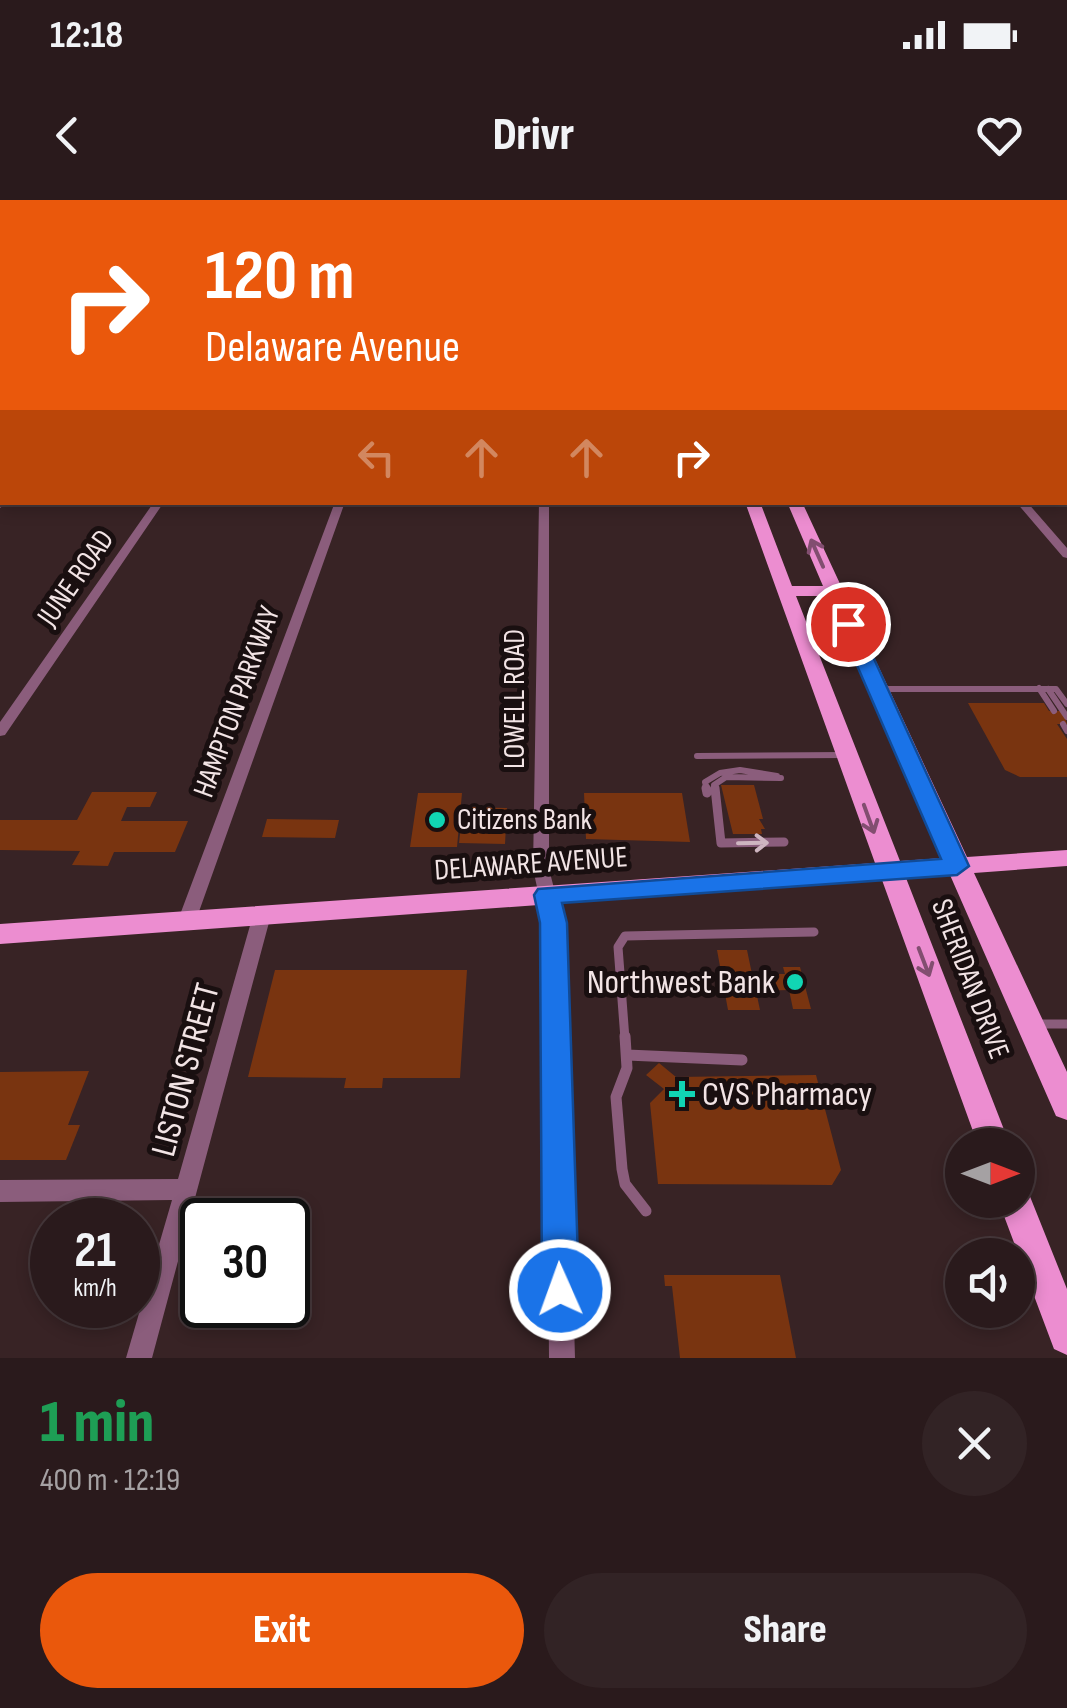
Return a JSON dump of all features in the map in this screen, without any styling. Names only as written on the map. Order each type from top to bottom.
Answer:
[{"type":"main road","name":"SHERIDAN DRIVE","points":[[753,505],[987,1128]]},
{"type":"main road","name":"SHERIDAN DRIVE","points":[[795,505],[1067,1106]]},
{"type":"main road","points":[[785,591],[834,591]]},
{"type":"main road","name":"DELAWARE AVENUE","points":[[0,934],[1067,858]]},
{"type":"main road","points":[[1022,1218],[1067,1336]]},
{"type":"street","name":"JUNE ROAD","points":[[0,732],[157,505]]},
{"type":"street","name":"HAMPTON PARKWAY","points":[[186,920],[339,505]]},
{"type":"street","name":"LOWELL ROAD","points":[[544,505],[541,869],[554,923],[562,1358]]},
{"type":"street","points":[[1024,505],[1067,555]]},
{"type":"street","name":"LISTON STREET","points":[[140,1358],[262,915]]},
{"type":"street","points":[[0,1191],[187,1189]]},
{"type":"lane","points":[[878,689],[1048,688],[1067,704]]},
{"type":"lane","points":[[1048,688],[1054,711]]},
{"type":"lane","points":[[1048,688],[1066,724]]},
{"type":"lane","points":[[696,756],[846,756]]},
{"type":"lane","points":[[707,793],[704,782],[715,773],[766,771],[781,778],[726,777],[714,785],[722,826],[721,843],[784,842]]},
{"type":"lane","points":[[646,1211],[625,1184],[616,1097],[628,1068],[618,947],[624,936],[814,932]]},
{"type":"lane","points":[[1030,1024],[1067,1024]]},
{"type":"lane","points":[[627,1055],[742,1060]]},
{"type":"building","points":[[968,703],[1044,703],[1049,711],[1063,711],[1067,724],[1057,724],[1067,739],[1067,777],[1020,777],[1005,770]]},
{"type":"building","points":[[721,785],[754,785],[763,819],[759,819],[765,829],[761,829],[762,834],[733,834]]},
{"type":"building","points":[[92,792],[157,792],[150,807],[127,807],[121,821],[188,821],[175,852],[114,852],[108,866],[72,865],[80,851],[0,850],[0,820],[77,820]]},
{"type":"building","name":"Citizens Bank","points":[[418,793],[462,793],[457,847],[410,847]]},
{"type":"building","points":[[584,793],[682,793],[690,842],[586,839]]},
{"type":"building","points":[[463,807],[507,808],[505,844],[459,843]]},
{"type":"building","points":[[267,819],[339,820],[335,838],[262,837]]},
{"type":"building","points":[[717,950],[747,950],[752,974],[785,974],[783,967],[800,967],[811,1009],[793,1009],[789,990],[756,991],[760,1010],[728,1010]]},
{"type":"building","points":[[275,970],[467,970],[460,1078],[383,1078],[382,1088],[344,1088],[346,1078],[248,1077]]},
{"type":"building","name":"CVS Pharmacy","points":[[659,1063],[676,1077],[816,1075],[841,1170],[832,1185],[658,1184],[650,1103],[664,1089],[646,1075]]},
{"type":"building","points":[[89,1071],[68,1125],[80,1125],[66,1160],[0,1160],[0,1072]]},
{"type":"building","points":[[664,1275],[780,1275],[796,1358],[680,1358],[672,1286],[665,1286]]},
{"type":"place","name":"Citizens Bank","points":[[437,820]]},
{"type":"place","name":"Northwest Bank","points":[[795,982]]},
{"type":"place","name":"CVS Pharmacy","points":[[682,1094]]},
{"type":"route","points":[[560,1290],[554,923],[547,895],[957,866],[848,624]]}]
